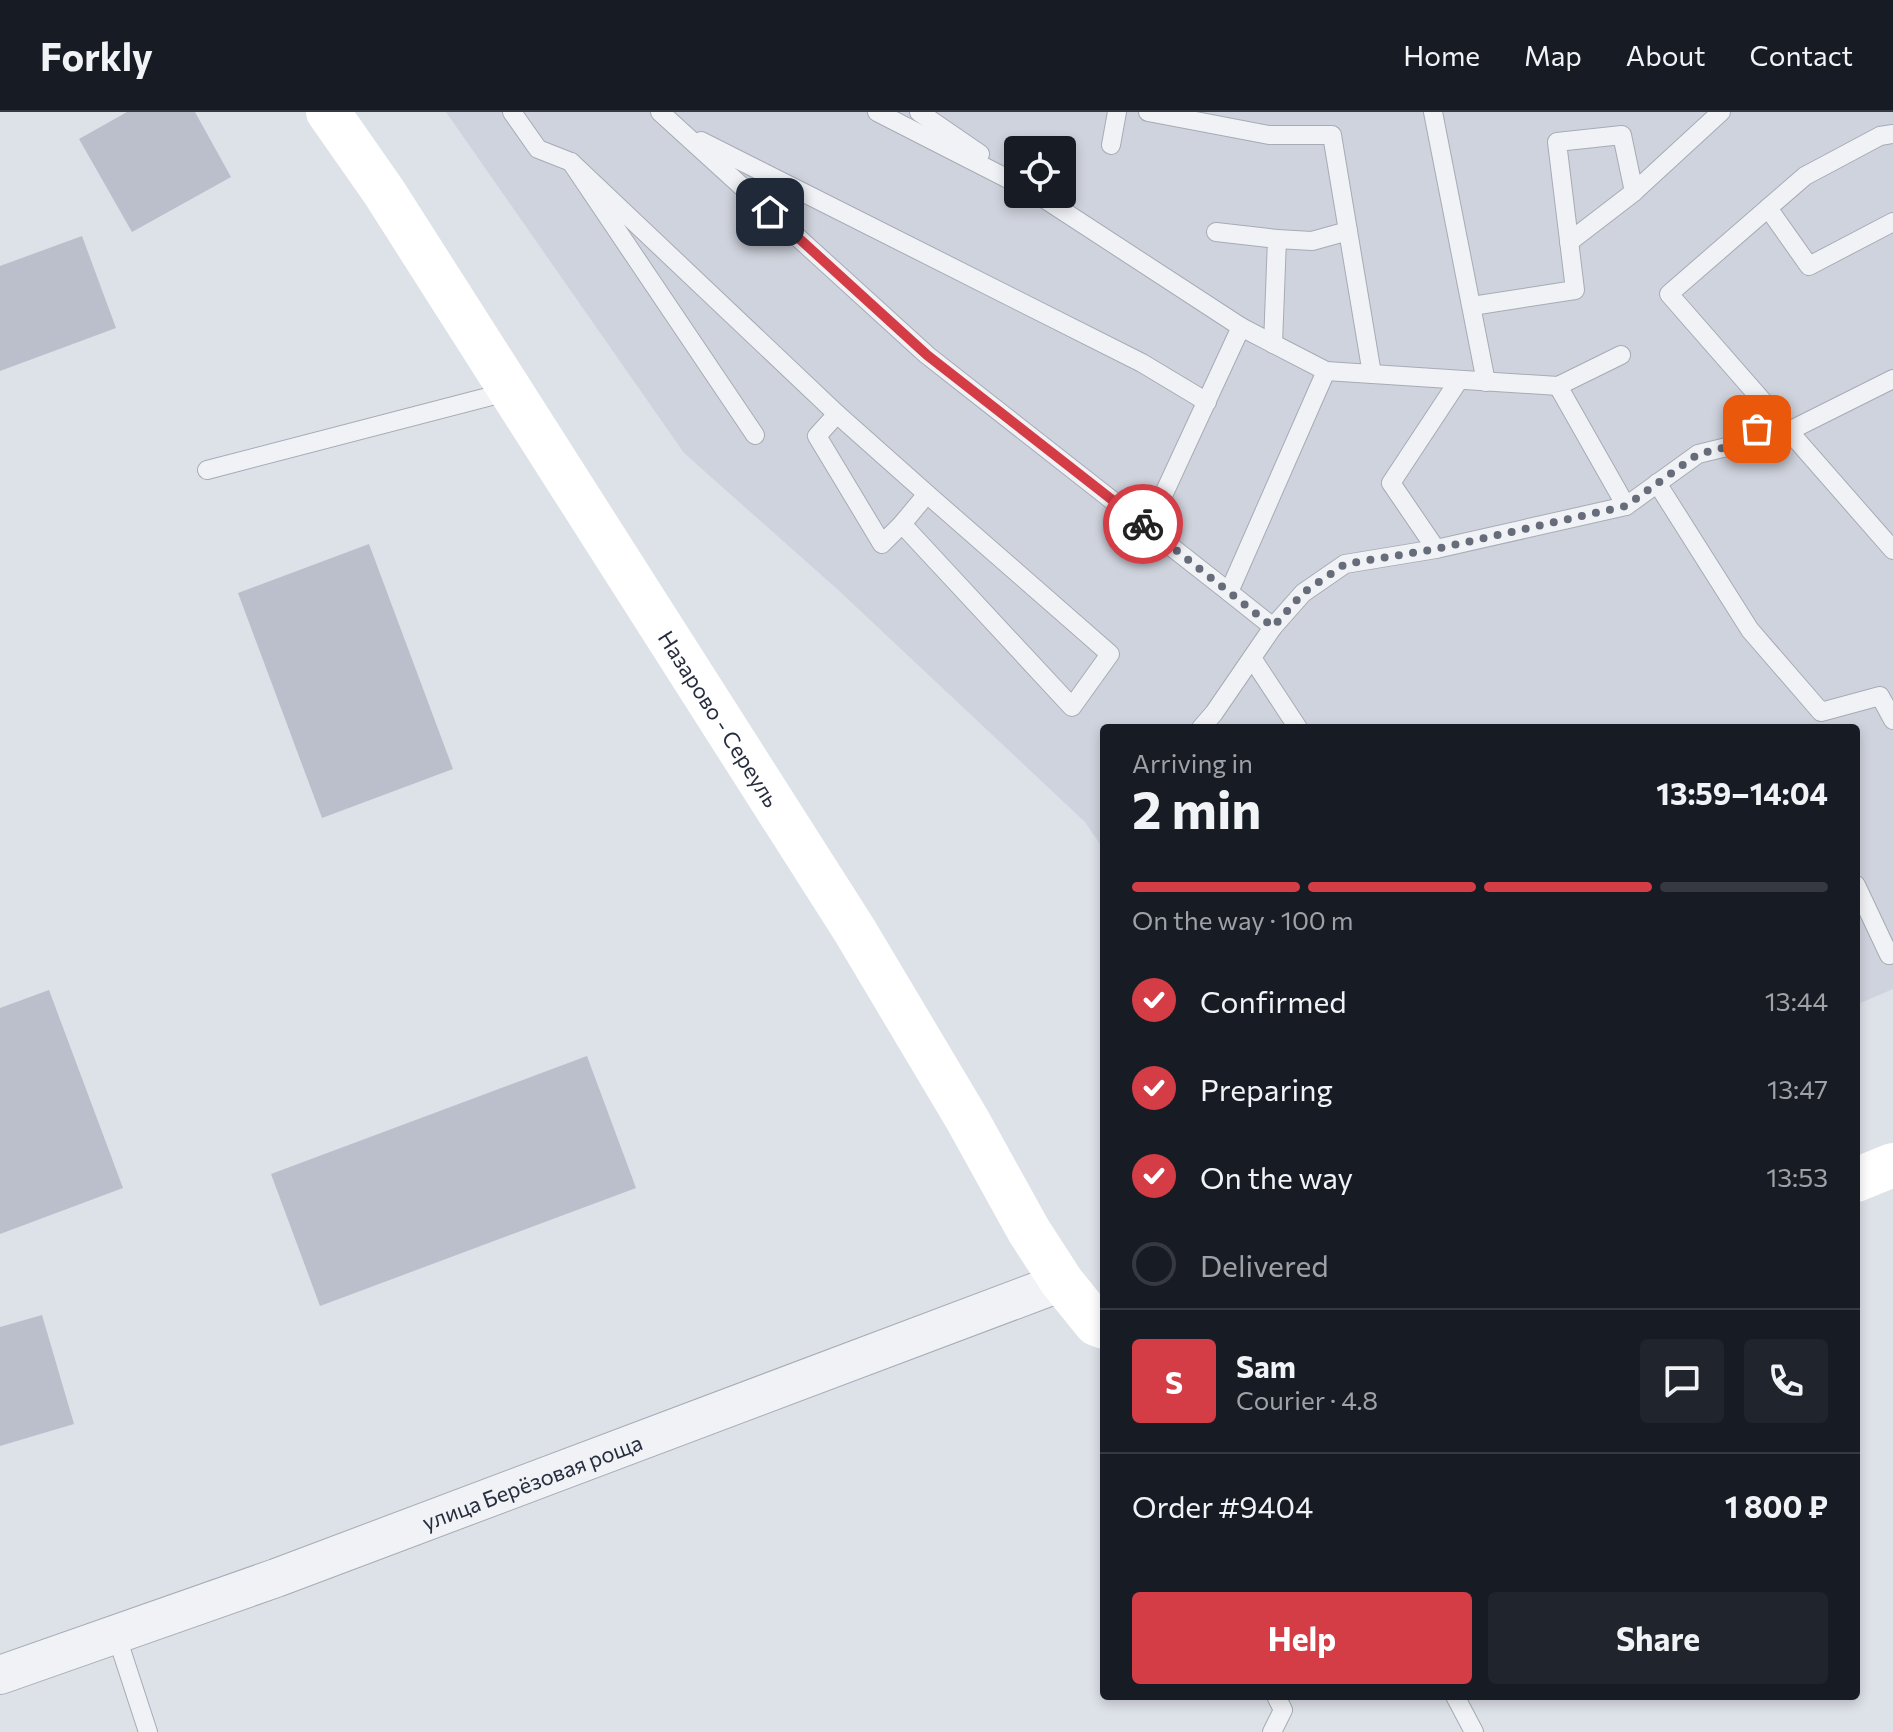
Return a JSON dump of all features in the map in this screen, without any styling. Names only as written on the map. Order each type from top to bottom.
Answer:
[{"type":"street","name":"Назарово - Сереуль","points":[[328,112],[384,192],[855,931],[967,1119],[1029,1231],[1062,1282],[1100,1326]]},
{"type":"street","points":[[1860,1178],[1893,1165]]},
{"type":"street","name":"улица Берёзовая роща","points":[[0,1675],[276,1578],[1062,1282]]},
{"type":"lane","points":[[512,112],[538,149],[571,162],[837,414],[1110,654],[1072,707],[902,524]]},
{"type":"lane","points":[[660,112],[927,355],[1273,627]]},
{"type":"lane","points":[[877,112],[1004,175]]},
{"type":"lane","points":[[919,112],[1004,172]]},
{"type":"lane","points":[[1111,145],[1117,112]]},
{"type":"lane","points":[[1148,112],[1269,135],[1332,135],[1372,374]]},
{"type":"lane","points":[[1433,112],[1486,382]]},
{"type":"lane","points":[[1569,242],[1634,192],[1721,112]]},
{"type":"lane","points":[[680,131],[1129,357],[1207,402]]},
{"type":"lane","points":[[1893,134],[1880,136],[1805,176],[1669,294],[1893,550]]},
{"type":"lane","points":[[1472,306],[1575,290],[1557,142],[1622,135],[1634,192]]},
{"type":"lane","points":[[571,162],[755,435]]},
{"type":"lane","points":[[1058,208],[1241,327],[1326,371],[1558,386],[1621,355]]},
{"type":"lane","points":[[1768,208],[1809,266],[1893,222]]},
{"type":"lane","points":[[1216,232],[1312,241],[1348,231]]},
{"type":"lane","points":[[1273,344],[1277,239]]},
{"type":"lane","points":[[1148,528],[1241,327]]},
{"type":"lane","points":[[1229,592],[1326,371]]},
{"type":"lane","points":[[1789,431],[1893,379]]},
{"type":"lane","points":[[1436,549],[1391,483],[1459,380]]},
{"type":"lane","points":[[1558,386],[1626,506]]},
{"type":"lane","points":[[207,470],[511,391]]},
{"type":"lane","points":[[837,414],[817,436],[882,544],[927,494]]},
{"type":"lane","points":[[1204,724],[1273,627],[1303,593],[1345,564],[1436,549],[1626,506],[1698,454],[1739,444],[1774,414]]},
{"type":"lane","points":[[1657,483],[1750,630],[1815,720],[1880,696],[1893,720]]},
{"type":"lane","points":[[1252,658],[1295,724]]},
{"type":"lane","points":[[1860,893],[1889,955]]},
{"type":"lane","points":[[116,1634],[148,1732]]},
{"type":"lane","points":[[1457,1700],[1474,1732]]},
{"type":"lane","points":[[1272,1732],[1280,1703]]},
{"type":"lane","points":[[1280,1703],[1291,1732]]},
{"type":"shaded area","points":[[446,112],[1893,112],[1893,989],[1860,1003],[1860,724],[1100,724],[1100,844],[1085,822],[836,588],[684,453]]},
{"type":"building","points":[[127,112],[195,112],[231,177],[132,232],[79,139]]},
{"type":"building","points":[[82,236],[116,328],[0,371],[0,266]]},
{"type":"building","points":[[369,544],[453,769],[322,818],[238,593]]},
{"type":"building","points":[[49,990],[123,1188],[0,1234],[0,1008]]},
{"type":"building","points":[[587,1056],[636,1188],[320,1306],[271,1174]]},
{"type":"building","points":[[42,1315],[74,1424],[0,1446],[0,1327]]},
{"type":"way so far","points":[[1143,524],[1273,627],[1303,593],[1345,564],[1436,549],[1626,506],[1698,454],[1739,444],[1757,429]]},
{"type":"route","points":[[770,212],[927,355],[1143,524]]}]
